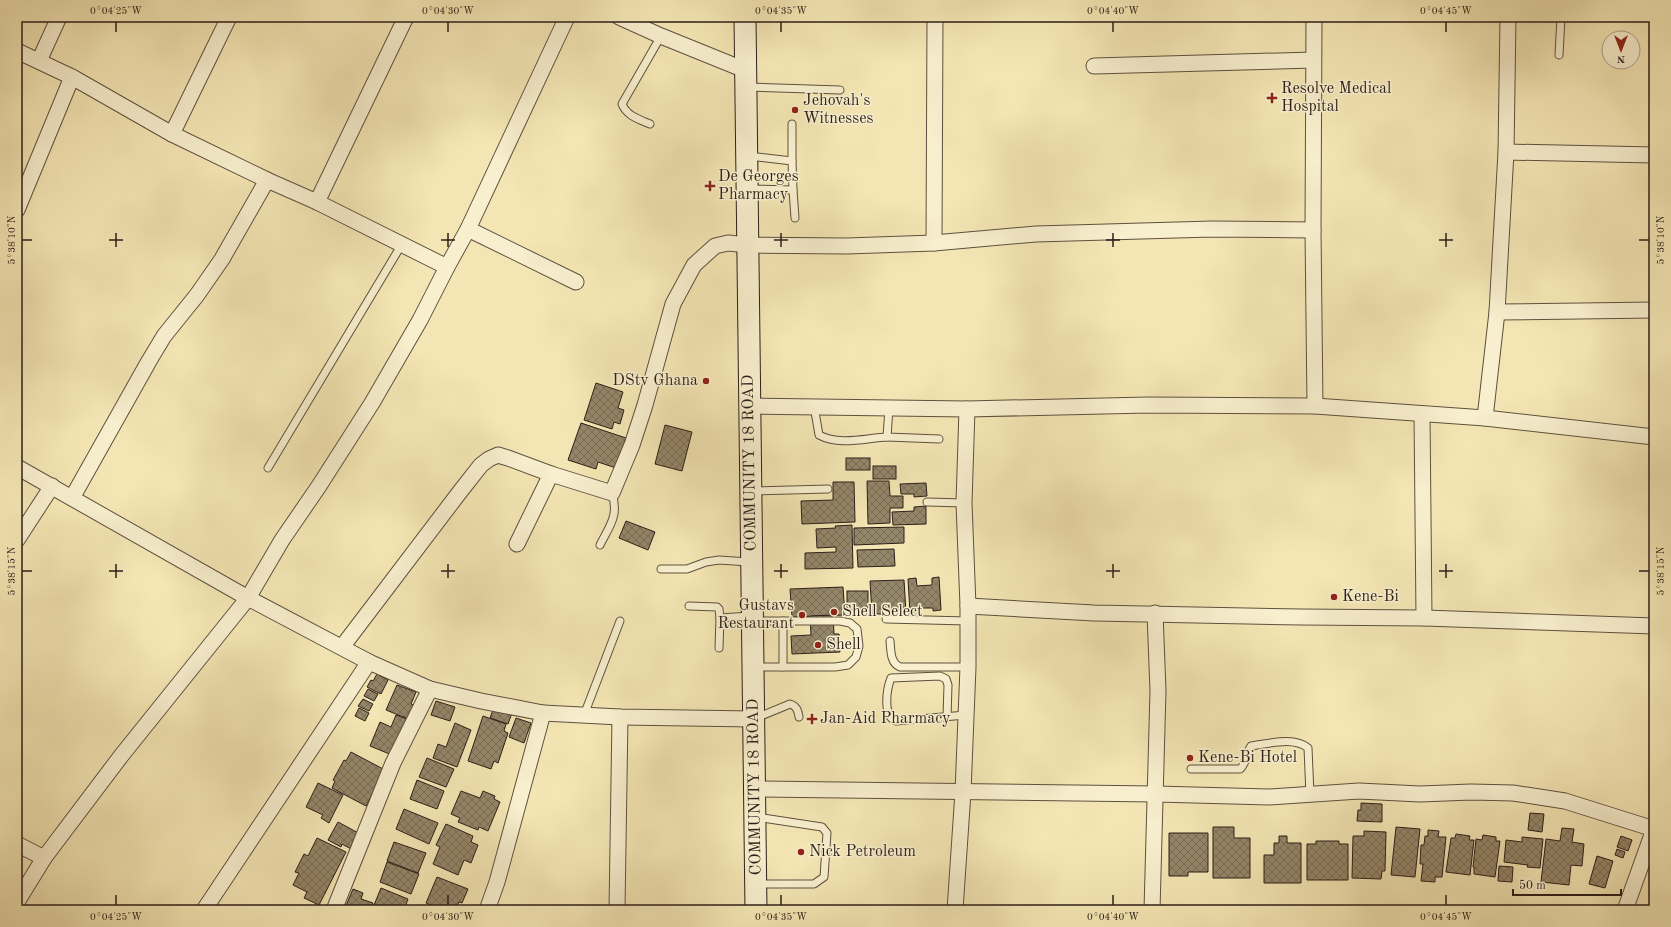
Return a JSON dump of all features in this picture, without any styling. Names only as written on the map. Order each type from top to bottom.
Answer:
[{"type":"main road","name":"COMMUNITY 18 ROAD","points":[[745,17],[756,910]]},
{"type":"street","points":[[39,61],[59,17]]},
{"type":"street","points":[[172,134],[229,17]]},
{"type":"street","points":[[317,202],[406,17]]},
{"type":"street","points":[[17,902],[44,858],[130,745],[248,598],[282,540],[372,404],[420,320],[446,267],[468,229],[567,17]]},
{"type":"street","points":[[619,17],[745,78]]},
{"type":"street","points":[[934,243],[935,17]]},
{"type":"street","points":[[1314,17],[1313,230],[1315,406]]},
{"type":"street","points":[[1485,418],[1497,312],[1506,152],[1508,17]]},
{"type":"street","points":[[17,51],[72,77],[172,134],[267,180],[317,202],[446,267]]},
{"type":"street","points":[[1094,66],[1313,60]]},
{"type":"street","points":[[17,210],[72,77]]},
{"type":"street","points":[[1506,152],[1654,156]]},
{"type":"street","points":[[72,498],[164,336],[197,295],[222,259],[267,180]]},
{"type":"street","points":[[468,229],[576,282]]},
{"type":"street","points":[[342,647],[459,493],[489,459],[498,455],[551,474],[612,493],[632,445],[645,405],[673,304],[694,265],[715,246],[728,243],[748,245],[847,246],[934,243],[1036,234],[1212,229],[1313,230]]},
{"type":"street","points":[[1497,312],[1654,310]]},
{"type":"street","points":[[749,406],[967,409],[1148,405],[1315,406],[1485,418],[1654,437]]},
{"type":"street","points":[[955,910],[963,792],[968,668],[968,606],[964,503],[967,409]]},
{"type":"street","points":[[1422,414],[1424,618]]},
{"type":"street","points":[[17,467],[248,598],[369,662],[430,690],[542,713],[584,716],[754,719]]},
{"type":"street","points":[[517,544],[551,474]]},
{"type":"street","points":[[17,540],[52,486]]},
{"type":"street","points":[[968,606],[1047,611],[1301,617],[1424,618],[1654,626]]},
{"type":"street","points":[[1152,910],[1158,691],[1155,614]]},
{"type":"street","points":[[204,910],[369,662]]},
{"type":"street","points":[[334,910],[393,763],[430,690]]},
{"type":"street","points":[[487,910],[497,882],[542,713]]},
{"type":"street","points":[[617,910],[620,717]]},
{"type":"street","points":[[755,789],[1156,794],[1269,798],[1359,791],[1420,794],[1471,792],[1513,793],[1565,801],[1654,829],[1650,855],[1624,910]]},
{"type":"street","points":[[17,844],[44,858]]},
{"type":"lane","points":[[1559,55],[1560,17]]},
{"type":"lane","points":[[650,124],[630,115],[622,104],[660,36]]},
{"type":"lane","points":[[745,78],[840,90]]},
{"type":"lane","points":[[792,124],[795,218]]},
{"type":"lane","points":[[747,156],[792,161]]},
{"type":"lane","points":[[747,189],[793,190]]},
{"type":"lane","points":[[268,468],[402,244]]},
{"type":"lane","points":[[814,406],[819,435],[826,439],[835,441],[887,437],[939,439]]},
{"type":"lane","points":[[887,437],[889,408]]},
{"type":"lane","points":[[750,491],[828,488]]},
{"type":"lane","points":[[600,545],[615,518],[615,505],[612,493]]},
{"type":"lane","points":[[927,502],[964,503]]},
{"type":"lane","points":[[661,569],[687,569],[706,562],[719,560],[752,562]]},
{"type":"lane","points":[[689,606],[716,607],[719,609],[719,648]]},
{"type":"lane","points":[[720,618],[783,621],[840,621],[850,623],[857,628],[859,646],[856,657],[848,665],[835,667],[753,667]]},
{"type":"lane","points":[[886,619],[968,621]]},
{"type":"lane","points":[[584,716],[620,621]]},
{"type":"lane","points":[[783,621],[783,667]]},
{"type":"lane","points":[[890,641],[892,659],[895,665],[968,668]]},
{"type":"lane","points":[[947,717],[948,685],[946,679],[940,676],[891,678],[887,704],[888,714],[892,720],[896,721],[947,717],[966,715]]},
{"type":"lane","points":[[754,719],[790,704],[794,705],[797,709],[799,717]]},
{"type":"lane","points":[[1191,769],[1240,769],[1243,766],[1247,751],[1251,746],[1294,741],[1302,743],[1308,748],[1310,795]]},
{"type":"lane","points":[[756,817],[822,827],[827,833],[828,841],[824,877],[814,884],[756,884]]},
{"type":"building","points":[[596,383],[623,392],[618,408],[624,410],[620,424],[614,422],[612,429],[584,420]]},
{"type":"building","points":[[581,423],[626,438],[616,468],[598,462],[596,469],[568,460]]},
{"type":"building","points":[[665,425],[692,432],[682,471],[655,464]]},
{"type":"building","points":[[846,458],[870,458],[870,470],[846,470]]},
{"type":"building","points":[[873,466],[896,466],[896,479],[873,479]]},
{"type":"building","points":[[867,481],[889,481],[890,496],[903,496],[903,508],[890,508],[890,523],[868,524]]},
{"type":"building","points":[[833,482],[854,482],[855,522],[802,524],[801,501],[833,500]]},
{"type":"building","points":[[926,483],[927,496],[914,497],[914,494],[901,494],[900,484]]},
{"type":"building","points":[[926,506],[926,524],[893,525],[892,512],[914,511],[914,507]]},
{"type":"building","points":[[626,521],[655,532],[648,550],[619,538]]},
{"type":"building","points":[[852,525],[853,568],[805,569],[805,553],[836,552],[836,547],[817,548],[816,529],[836,528],[835,526]]},
{"type":"building","points":[[904,527],[904,543],[854,545],[854,528]]},
{"type":"building","points":[[894,549],[895,566],[858,567],[857,550]]},
{"type":"building","points":[[939,577],[941,610],[933,611],[933,608],[920,608],[920,612],[910,613],[908,579],[916,578],[917,586],[932,585],[932,578]]},
{"type":"building","points":[[904,580],[906,613],[896,613],[896,610],[884,611],[884,614],[872,614],[870,581]]},
{"type":"building","points":[[843,587],[845,615],[792,617],[790,589]]},
{"type":"building","points":[[847,591],[868,591],[868,610],[847,610]]},
{"type":"building","points":[[833,615],[834,634],[839,634],[840,652],[792,654],[791,636],[811,635],[810,616]]},
{"type":"building","points":[[377,674],[388,680],[381,694],[367,687]]},
{"type":"building","points":[[397,685],[416,692],[411,704],[414,705],[408,719],[386,710]]},
{"type":"building","points":[[368,689],[378,694],[374,701],[364,696]]},
{"type":"building","points":[[363,699],[373,704],[369,711],[358,706]]},
{"type":"building","points":[[436,701],[455,707],[450,721],[431,715]]},
{"type":"building","points":[[494,707],[512,713],[508,724],[490,718]]},
{"type":"building","points":[[359,708],[369,713],[365,721],[355,716]]},
{"type":"building","points":[[396,715],[407,719],[392,755],[370,746],[380,722],[391,727]]},
{"type":"building","points":[[483,716],[506,724],[504,731],[508,733],[498,763],[494,761],[491,769],[468,761]]},
{"type":"building","points":[[516,718],[531,723],[524,743],[509,737]]},
{"type":"building","points":[[455,723],[471,730],[457,767],[433,758],[438,744],[446,747]]},
{"type":"building","points":[[351,752],[385,770],[366,806],[332,788],[335,781],[333,780],[344,760],[346,761]]},
{"type":"building","points":[[427,758],[454,769],[446,787],[419,777]]},
{"type":"building","points":[[417,780],[444,791],[437,809],[410,799]]},
{"type":"building","points":[[318,783],[343,795],[329,823],[321,818],[323,815],[306,807]]},
{"type":"building","points":[[461,791],[480,798],[483,791],[495,796],[494,799],[500,802],[488,831],[479,827],[478,830],[458,822],[460,818],[451,814]]},
{"type":"building","points":[[1361,803],[1382,804],[1382,822],[1357,821],[1358,810],[1361,810]]},
{"type":"building","points":[[404,809],[438,823],[429,844],[396,829]]},
{"type":"building","points":[[1530,813],[1544,814],[1542,832],[1528,830]]},
{"type":"building","points":[[338,822],[362,835],[353,850],[342,844],[341,847],[328,840]]},
{"type":"building","points":[[446,824],[473,836],[471,842],[478,845],[471,863],[464,860],[458,875],[433,864],[440,847],[436,845]]},
{"type":"building","points":[[1213,827],[1234,827],[1234,838],[1250,838],[1250,878],[1213,878]]},
{"type":"building","points":[[1396,827],[1420,829],[1415,877],[1391,875]]},
{"type":"building","points":[[1562,828],[1574,829],[1572,842],[1584,844],[1582,866],[1571,865],[1569,885],[1541,882],[1546,839],[1560,841]]},
{"type":"building","points":[[1428,830],[1439,831],[1438,837],[1446,837],[1442,877],[1435,877],[1435,882],[1421,881],[1423,864],[1420,864],[1421,845],[1424,845],[1425,836],[1428,836]]},
{"type":"building","points":[[1364,831],[1386,832],[1385,871],[1382,871],[1381,879],[1352,878],[1353,836],[1364,836]]},
{"type":"building","points":[[1169,833],[1208,833],[1208,872],[1188,872],[1188,876],[1169,876]]},
{"type":"building","points":[[1456,834],[1470,836],[1469,840],[1474,840],[1470,875],[1446,872],[1451,838],[1455,838]]},
{"type":"building","points":[[1483,835],[1496,837],[1496,841],[1500,841],[1495,877],[1474,874],[1473,867],[1476,839],[1482,840]]},
{"type":"building","points":[[1279,836],[1287,836],[1287,843],[1301,843],[1301,883],[1264,883],[1264,855],[1274,855],[1274,843],[1279,843]]},
{"type":"building","points":[[1621,836],[1632,840],[1628,851],[1617,847]]},
{"type":"building","points":[[1522,837],[1543,839],[1540,868],[1504,862],[1506,840],[1522,842]]},
{"type":"building","points":[[317,838],[346,852],[319,905],[304,898],[307,892],[293,885],[299,873],[295,872],[304,854],[308,856]]},
{"type":"building","points":[[1316,841],[1339,841],[1339,844],[1348,844],[1348,880],[1307,880],[1307,844],[1316,844]]},
{"type":"building","points":[[394,842],[426,853],[418,873],[387,861]]},
{"type":"building","points":[[1617,849],[1625,852],[1623,858],[1615,855]]},
{"type":"building","points":[[1597,856],[1613,861],[1605,888],[1589,884]]},
{"type":"building","points":[[387,862],[419,874],[411,894],[380,882]]},
{"type":"building","points":[[1499,866],[1513,867],[1512,882],[1498,881]]},
{"type":"building","points":[[437,877],[468,889],[462,903],[459,902],[455,910],[442,910],[426,903]]},
{"type":"building","points":[[381,888],[408,899],[404,910],[372,910]]},
{"type":"building","points":[[353,889],[363,893],[361,899],[373,903],[370,910],[349,910],[345,908]]},
{"type":"place","name":"Resolve Medical Hospital","points":[[1272,98]]},
{"type":"place","name":"Jehovah's Witnesses","points":[[795,110]]},
{"type":"place","name":"De Georges Pharmacy","points":[[710,186]]},
{"type":"place","name":"DStv Ghana","points":[[706,381]]},
{"type":"place","name":"Kene-Bi","points":[[1334,597]]},
{"type":"place","name":"Shell Select","points":[[834,612]]},
{"type":"place","name":"Gustavs Restaurant","points":[[802,615]]},
{"type":"place","name":"Shell","points":[[818,645]]},
{"type":"place","name":"Jan-Aid Pharmacy","points":[[812,719]]},
{"type":"place","name":"Kene-Bi Hotel","points":[[1190,758]]},
{"type":"place","name":"Nick Petroleum","points":[[801,852]]}]
